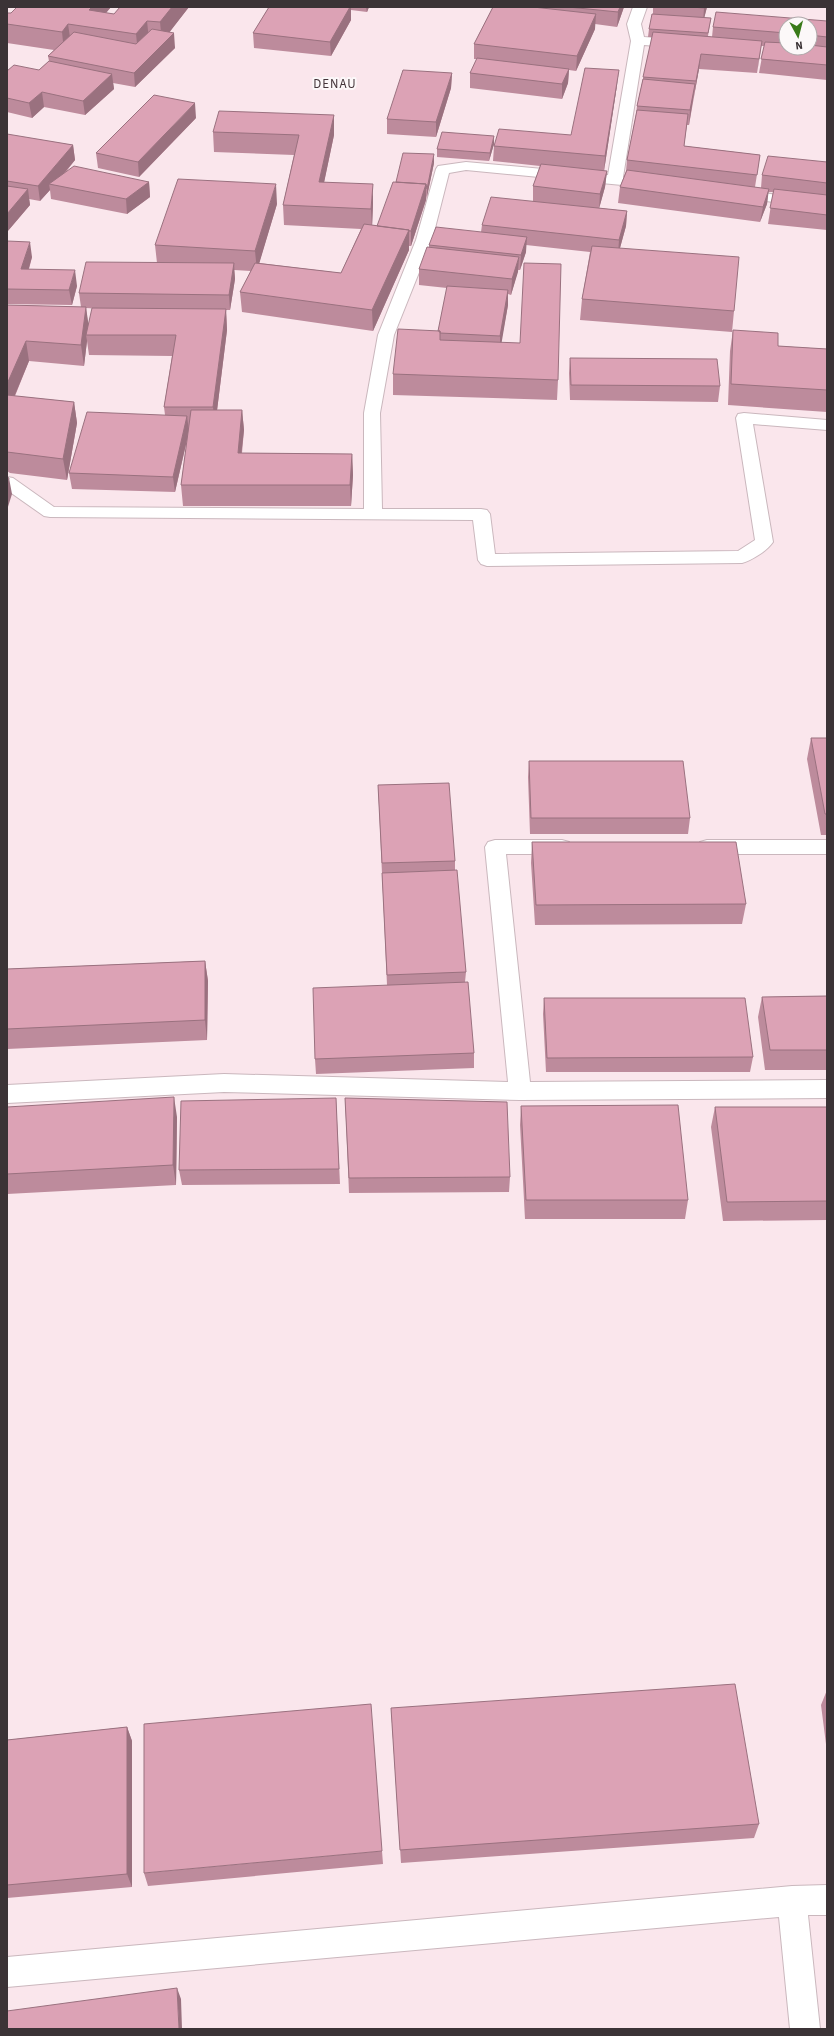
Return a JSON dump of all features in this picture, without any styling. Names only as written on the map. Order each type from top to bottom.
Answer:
[{"type":"street","points":[[615,179],[638,41],[634,24],[640,7]]},
{"type":"street","points":[[638,41],[693,46]]},
{"type":"street","points":[[373,515],[372,413],[386,335],[424,240],[443,169],[466,166],[615,179],[670,186]]},
{"type":"street","points":[[725,192],[827,205]]},
{"type":"street","points":[[7,482],[50,512],[373,515],[481,514],[487,560],[742,557],[764,542],[744,418],[827,425]]},
{"type":"street","points":[[520,1092],[496,847],[582,847]]},
{"type":"street","points":[[685,847],[827,847]]},
{"type":"street","points":[[7,1094],[224,1083],[520,1092],[827,1089]]},
{"type":"street","points":[[7,1972],[792,1901],[827,1900]]},
{"type":"street","points":[[792,1901],[805,2029]]},
{"type":"building","points":[[17,7],[92,7],[89,10],[114,14],[120,7],[172,7],[160,22],[147,21],[136,34],[68,24],[62,32],[7,24],[7,13],[11,13]]},
{"type":"building","points":[[269,7],[350,7],[330,42],[253,33]]},
{"type":"building","points":[[493,7],[533,7],[596,14],[577,56],[474,44]]},
{"type":"building","points":[[568,7],[620,7],[618,12]]},
{"type":"building","points":[[716,12],[778,17],[778,32],[713,27]]},
{"type":"building","points":[[652,14],[711,18],[708,33],[649,29]]},
{"type":"building","points":[[818,20],[827,21],[827,37],[818,36]]},
{"type":"building","points":[[152,29],[174,33],[134,73],[48,56],[74,32],[136,44]]},
{"type":"building","points":[[653,32],[762,41],[759,59],[701,54],[696,81],[643,77]]},
{"type":"building","points":[[765,42],[778,43],[778,56],[818,56],[818,46],[827,47],[827,65],[761,59]]},
{"type":"building","points":[[477,58],[569,69],[562,84],[470,73]]},
{"type":"building","points":[[49,61],[112,74],[83,101],[42,92],[29,103],[7,98],[7,71],[14,65],[39,70]]},
{"type":"building","points":[[585,68],[619,70],[605,156],[494,146],[499,129],[571,135]]},
{"type":"building","points":[[403,70],[452,73],[436,122],[387,119]]},
{"type":"building","points":[[643,79],[695,84],[690,110],[637,106]]},
{"type":"building","points":[[154,95],[195,103],[138,162],[96,153]]},
{"type":"building","points":[[637,110],[688,114],[684,146],[760,155],[757,175],[627,160]]},
{"type":"building","points":[[219,111],[334,115],[319,182],[373,184],[371,209],[283,205],[299,135],[213,132]]},
{"type":"building","points":[[442,132],[494,136],[490,153],[437,149]]},
{"type":"building","points":[[7,134],[73,145],[38,186],[7,181]]},
{"type":"building","points":[[403,153],[434,154],[427,189],[426,184],[396,182]]},
{"type":"building","points":[[768,156],[827,162],[827,183],[762,175]]},
{"type":"building","points":[[541,164],[607,171],[600,194],[533,186]]},
{"type":"building","points":[[74,166],[149,182],[126,199],[49,184]]},
{"type":"building","points":[[627,170],[769,189],[763,207],[620,187]]},
{"type":"building","points":[[178,179],[276,184],[255,251],[155,245]]},
{"type":"building","points":[[393,182],[426,184],[411,231],[377,226]]},
{"type":"building","points":[[7,186],[28,189],[7,214]]},
{"type":"building","points":[[774,189],[827,195],[827,215],[770,208]]},
{"type":"building","points":[[491,197],[627,211],[619,240],[482,225]]},
{"type":"building","points":[[364,224],[409,230],[372,310],[240,292],[255,263],[341,273]]},
{"type":"building","points":[[436,227],[527,237],[521,255],[429,245]]},
{"type":"building","points":[[7,241],[30,242],[21,269],[75,270],[69,290],[7,289]]},
{"type":"building","points":[[592,246],[739,257],[734,311],[582,299]]},
{"type":"building","points":[[427,247],[519,257],[512,279],[419,269]]},
{"type":"building","points":[[86,262],[234,263],[229,295],[79,293]]},
{"type":"building","points":[[524,263],[561,264],[558,380],[393,374],[398,329],[440,331],[440,340],[520,343]]},
{"type":"building","points":[[447,286],[508,290],[500,336],[440,333],[440,331],[438,331]]},
{"type":"building","points":[[7,305],[86,307],[81,345],[26,341],[7,384]]},
{"type":"building","points":[[92,308],[226,309],[213,407],[164,407],[176,335],[86,335]]},
{"type":"building","points":[[733,330],[778,333],[778,346],[827,349],[827,390],[731,384]]},
{"type":"building","points":[[570,358],[717,359],[720,386],[571,385]]},
{"type":"building","points":[[7,395],[74,402],[63,459],[7,452]]},
{"type":"building","points":[[191,410],[242,410],[238,453],[352,454],[350,485],[181,485]]},
{"type":"building","points":[[87,412],[187,416],[173,477],[69,473]]},
{"type":"building","points":[[811,738],[827,738],[827,814],[825,814]]},
{"type":"building","points":[[529,761],[683,761],[690,818],[531,818]]},
{"type":"building","points":[[449,783],[455,861],[382,863],[378,785]]},
{"type":"building","points":[[532,842],[736,842],[746,904],[536,905]]},
{"type":"building","points":[[457,870],[466,972],[387,975],[382,873]]},
{"type":"building","points":[[205,961],[205,1020],[7,1029],[7,969]]},
{"type":"building","points":[[468,982],[474,1053],[315,1059],[313,988]]},
{"type":"building","points":[[827,996],[827,1050],[770,1050],[762,997]]},
{"type":"building","points":[[544,998],[745,998],[753,1057],[547,1058]]},
{"type":"building","points":[[174,1097],[173,1165],[7,1174],[7,1107]]},
{"type":"building","points":[[336,1098],[339,1169],[179,1170],[181,1101]]},
{"type":"building","points":[[345,1098],[507,1102],[510,1177],[349,1178]]},
{"type":"building","points":[[678,1105],[688,1200],[526,1200],[521,1106]]},
{"type":"building","points":[[715,1107],[827,1107],[827,1201],[727,1202]]},
{"type":"building","points":[[735,1684],[759,1824],[400,1850],[391,1708]]},
{"type":"building","points":[[371,1704],[382,1851],[144,1873],[144,1724]]},
{"type":"building","points":[[127,1727],[127,1874],[7,1885],[7,1740]]},
{"type":"building","points":[[177,1988],[179,2029],[7,2029],[7,2011]]},
{"type":"district","name":"DENAU","points":[[335,83]]}]
